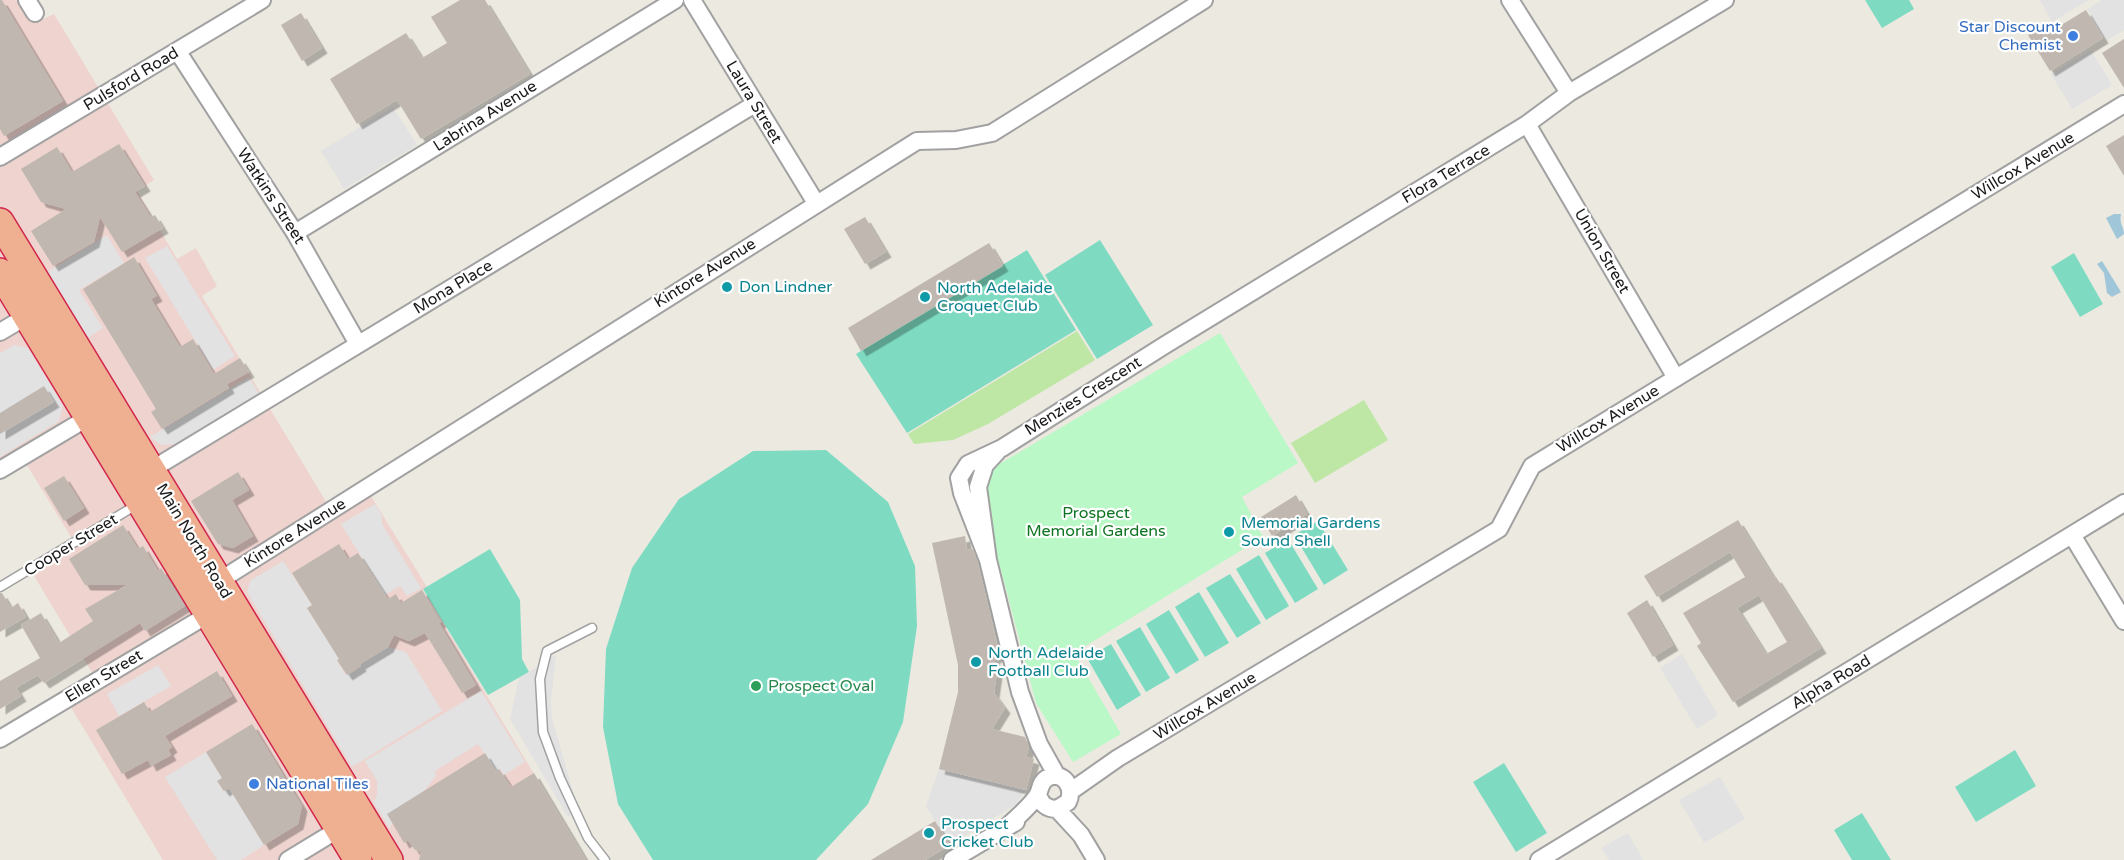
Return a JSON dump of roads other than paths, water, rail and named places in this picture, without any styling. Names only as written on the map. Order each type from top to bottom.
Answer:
[{"type":"highway","name":"Main North Road","points":[[0,222],[38,309],[100,410],[141,502],[358,860]]},
{"type":"highway","name":"Main North Road","points":[[0,272],[38,309]]},
{"type":"highway","name":"Main North Road","points":[[100,410],[151,470],[389,860]]},
{"type":"highway","points":[[339,829],[362,815]]},
{"type":"street","name":"Pulsford Road","points":[[0,157],[262,0]]},
{"type":"street","name":"Labrina Avenue","points":[[296,233],[675,0]]},
{"type":"street","name":"Laura Street","points":[[692,0],[816,203]]},
{"type":"street","name":"Kintore Avenue","points":[[219,581],[917,141],[956,140],[992,133],[1204,0]]},
{"type":"street","points":[[1510,0],[1569,93]]},
{"type":"street","name":"Flora Terrace","points":[[1164,345],[1527,124],[1569,93],[1725,0]]},
{"type":"street","name":"Watkins Street","points":[[178,52],[296,233],[358,344]]},
{"type":"street","name":"Mona Place","points":[[151,470],[755,104]]},
{"type":"street","name":"Willcox Avenue","points":[[952,860],[1008,826],[1055,792],[1118,758],[1499,529],[1532,466],[2124,104]]},
{"type":"street","name":"Union Street","points":[[1527,124],[1676,378]]},
{"type":"street","points":[[0,332],[38,309]]},
{"type":"street","name":"Menzies Crescent","points":[[1055,792],[1020,692],[988,560],[978,487],[985,465],[1002,448],[1164,345]]},
{"type":"street","points":[[0,470],[100,410]]},
{"type":"street","name":"Alpha Road","points":[[1539,860],[2124,503]]},
{"type":"street","points":[[2072,535],[2124,621]]},
{"type":"street","name":"Ellen Street","points":[[0,739],[209,614]]},
{"type":"street","points":[[1055,792],[1096,860]]},
{"type":"street","points":[[288,860],[339,829]]},
{"type":"lane","name":"Cooper Street","points":[[0,587],[141,502]]},
{"type":"lane","points":[[592,628],[547,651],[540,679],[543,732],[560,778],[588,838],[605,860]]},
{"type":"water","points":[[2114,214],[2121,214],[2124,231],[2124,234],[2117,239],[2106,218]]},
{"type":"water","points":[[2102,261],[2121,292],[2112,297],[2107,293],[2104,273],[2097,264]]},
{"type":"place","name":"Star Discount Chemist","points":[[2073,36]]},
{"type":"place","name":"Don Lindner","points":[[727,287]]},
{"type":"place","name":"North Adelaide Croquet Club","points":[[925,297]]},
{"type":"place","name":"Memorial Gardens Sound Shell","points":[[1229,532]]},
{"type":"place","name":"North Adelaide Football Club","points":[[976,662]]},
{"type":"place","name":"Prospect Oval","points":[[756,686]]},
{"type":"place","name":"National Tiles","points":[[254,784]]},
{"type":"place","name":"Prospect Cricket Club","points":[[929,833]]},
{"type":"park label","name":"Prospect Memorial Gardens","points":[[1096,522]]}]
